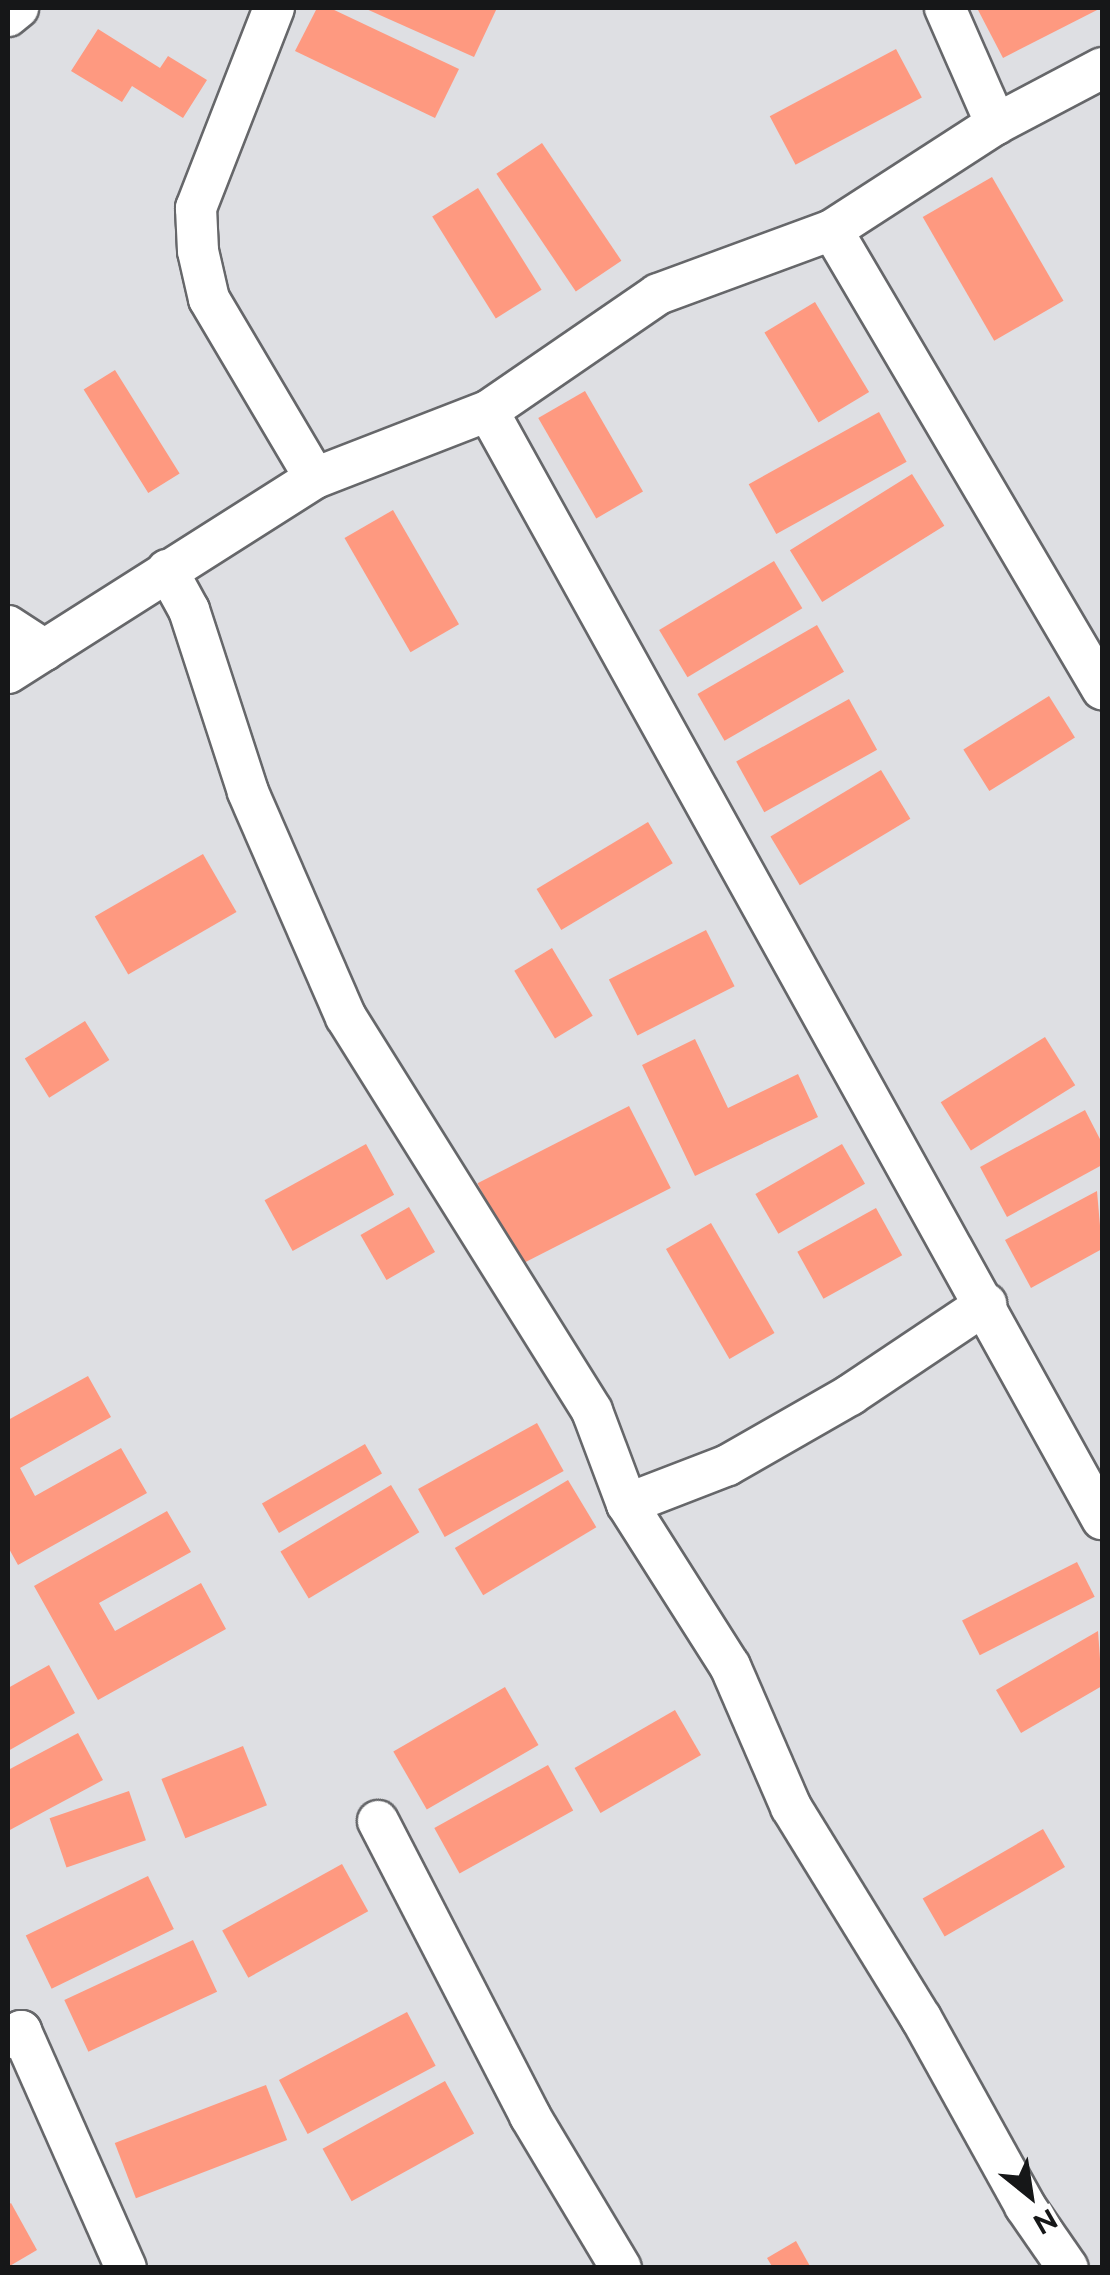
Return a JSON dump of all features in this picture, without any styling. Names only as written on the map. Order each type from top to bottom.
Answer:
[{"type":"street","points":[[8,16],[18,8]]},
{"type":"street","points":[[274,8],[196,208],[198,252],[209,299],[316,478]]},
{"type":"street","points":[[945,8],[996,124]]},
{"type":"street","points":[[8,673],[316,478],[488,410],[658,294],[832,230],[996,124],[1102,68]]},
{"type":"street","points":[[832,230],[1102,689]]},
{"type":"street","points":[[488,410],[986,1304],[1102,1520]]},
{"type":"street","points":[[166,570],[189,610],[200,660],[230,728],[248,792],[346,1017],[592,1411],[627,1504],[730,1666],[791,1807],[921,2018],[1025,2206],[1068,2268]]},
{"type":"street","points":[[8,626],[44,650]]},
{"type":"street","points":[[627,1504],[728,1465],[850,1395],[986,1304]]},
{"type":"street","points":[[378,1822],[530,2116],[621,2268]]},
{"type":"street","points":[[12,2023],[126,2268]]},
{"type":"building","points":[[317,8],[330,8],[459,69],[435,118],[295,51]]},
{"type":"building","points":[[364,8],[497,8],[474,57]]},
{"type":"building","points":[[977,8],[1101,8],[1003,58]]},
{"type":"building","points":[[98,29],[160,68],[168,56],[207,80],[183,118],[132,86],[122,102],[71,71]]},
{"type":"building","points":[[896,49],[922,98],[796,165],[770,116]]},
{"type":"building","points":[[542,143],[621,261],[576,291],[496,174]]},
{"type":"building","points":[[992,177],[1064,301],[994,341],[923,217]]},
{"type":"building","points":[[478,188],[542,290],[496,318],[432,217]]},
{"type":"building","points":[[815,302],[869,392],[819,422],[764,332]]},
{"type":"building","points":[[115,370],[180,473],[148,493],[84,390]]},
{"type":"building","points":[[585,391],[643,491],[596,518],[538,418]]},
{"type":"building","points":[[879,412],[907,462],[776,534],[749,484]]},
{"type":"building","points":[[912,474],[944,526],[822,602],[790,550]]},
{"type":"building","points":[[393,510],[459,624],[411,652],[345,538]]},
{"type":"building","points":[[774,561],[802,608],[687,677],[659,630]]},
{"type":"building","points":[[817,625],[844,672],[724,741],[697,694]]},
{"type":"building","points":[[1049,696],[1075,738],[989,791],[963,750]]},
{"type":"building","points":[[849,699],[877,750],[764,812],[736,762]]},
{"type":"building","points":[[881,770],[910,819],[800,885],[770,836]]},
{"type":"building","points":[[648,822],[673,863],[561,930],[537,889]]},
{"type":"building","points":[[203,854],[236,912],[128,975],[95,916]]},
{"type":"building","points":[[706,930],[735,986],[637,1036],[609,979]]},
{"type":"building","points":[[552,948],[593,1016],[555,1038],[514,971]]},
{"type":"building","points":[[85,1021],[109,1060],[49,1098],[25,1059]]},
{"type":"building","points":[[1045,1037],[1075,1085],[971,1151],[941,1102]]},
{"type":"building","points":[[695,1039],[728,1108],[798,1074],[818,1117],[695,1176],[642,1065]]},
{"type":"building","points":[[629,1106],[671,1188],[519,1265],[478,1183]]},
{"type":"building","points":[[1085,1110],[1102,1143],[1102,1165],[1007,1217],[980,1167]]},
{"type":"building","points":[[366,1144],[394,1195],[293,1251],[265,1200]]},
{"type":"building","points":[[842,1144],[865,1184],[778,1234],[755,1194]]},
{"type":"building","points":[[1097,1191],[1102,1249],[1031,1288],[1005,1240]]},
{"type":"building","points":[[409,1207],[435,1252],[387,1280],[361,1235]]},
{"type":"building","points":[[876,1208],[902,1255],[823,1299],[797,1252]]},
{"type":"building","points":[[711,1223],[775,1333],[729,1359],[666,1249]]},
{"type":"building","points":[[88,1376],[111,1417],[20,1468],[35,1496],[121,1448],[147,1493],[18,1565],[8,1547],[8,1420]]},
{"type":"building","points":[[537,1423],[564,1471],[445,1537],[418,1489]]},
{"type":"building","points":[[365,1444],[382,1473],[279,1533],[262,1504]]},
{"type":"building","points":[[568,1480],[596,1527],[483,1595],[455,1548]]},
{"type":"building","points":[[391,1485],[419,1532],[309,1599],[280,1551]]},
{"type":"building","points":[[167,1511],[191,1552],[99,1603],[115,1631],[201,1583],[226,1629],[98,1700],[34,1586]]},
{"type":"building","points":[[1077,1562],[1095,1597],[980,1655],[962,1621]]},
{"type":"building","points":[[1098,1631],[1102,1686],[1021,1733],[996,1690]]},
{"type":"building","points":[[49,1665],[75,1713],[8,1751],[8,1688]]},
{"type":"building","points":[[505,1687],[538,1745],[427,1810],[393,1751]]},
{"type":"building","points":[[675,1710],[701,1755],[601,1813],[575,1768]]},
{"type":"building","points":[[78,1733],[103,1780],[8,1831],[8,1770]]},
{"type":"building","points":[[243,1746],[267,1805],[185,1838],[161,1779]]},
{"type":"building","points":[[548,1765],[573,1810],[460,1874],[434,1828]]},
{"type":"building","points":[[129,1791],[146,1840],[67,1868],[50,1818]]},
{"type":"building","points":[[1043,1829],[1065,1867],[945,1937],[923,1898]]},
{"type":"building","points":[[342,1864],[368,1911],[248,1978],[222,1930]]},
{"type":"building","points":[[148,1876],[174,1929],[52,1989],[26,1936]]},
{"type":"building","points":[[193,1940],[217,1992],[88,2052],[64,2000]]},
{"type":"building","points":[[407,2012],[436,2066],[308,2134],[279,2080]]},
{"type":"building","points":[[445,2081],[474,2133],[352,2201],[323,2149]]},
{"type":"building","points":[[266,2085],[287,2140],[136,2198],[115,2143]]},
{"type":"building","points":[[11,2203],[37,2250],[8,2267],[8,2205]]},
{"type":"building","points":[[796,2241],[811,2268],[773,2268],[767,2258]]}]
